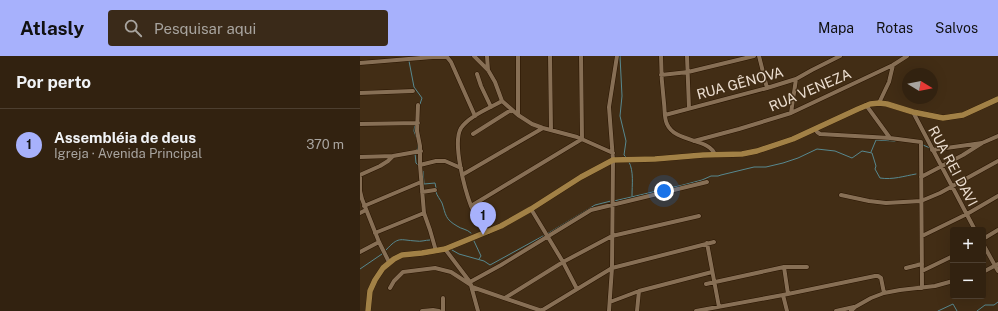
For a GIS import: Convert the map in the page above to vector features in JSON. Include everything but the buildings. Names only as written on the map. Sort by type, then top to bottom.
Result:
[{"type":"street","points":[[474,56],[488,70],[495,82],[502,101],[518,115],[532,124],[566,133],[613,153]]},
{"type":"street","points":[[488,56],[488,70]]},
{"type":"street","points":[[518,56],[518,115]]},
{"type":"street","points":[[550,56],[551,130]]},
{"type":"street","points":[[581,56],[582,139]]},
{"type":"street","points":[[607,310],[610,302],[612,268],[613,153],[609,107],[617,56]]},
{"type":"street","points":[[660,56],[667,124],[673,132],[679,136],[713,150],[715,155]]},
{"type":"street","points":[[687,56],[689,108]]},
{"type":"street","points":[[661,75],[688,72],[754,56]]},
{"type":"street","points":[[759,56],[767,88]]},
{"type":"street","name":"RUA GÊNOVA","points":[[665,115],[796,79],[840,56]]},
{"type":"street","name":"RUA VENEZA","points":[[694,141],[791,113],[893,65],[907,56]]},
{"type":"street","points":[[360,62],[408,57],[449,58],[474,116]]},
{"type":"street","points":[[879,103],[889,82],[893,65]]},
{"type":"street","points":[[477,74],[491,107]]},
{"type":"street","points":[[791,113],[796,79]]},
{"type":"street","points":[[360,93],[413,91]]},
{"type":"street","points":[[368,311],[370,291],[375,280],[389,262],[396,257],[445,249],[488,232],[531,209],[613,160],[742,154],[757,151],[793,139],[866,105],[879,103],[887,104],[913,112],[943,118],[963,116],[998,99]]},
{"type":"street","points":[[488,232],[471,206],[462,176],[458,145],[460,132],[463,126],[474,116],[502,101]]},
{"type":"street","points":[[418,105],[417,132],[421,151],[420,165],[424,213],[436,251]]},
{"type":"street","points":[[866,105],[890,138]]},
{"type":"street","points":[[473,134],[511,110]]},
{"type":"street","name":"RUA REI DAVI","points":[[913,112],[926,140],[974,227]]},
{"type":"street","points":[[360,124],[418,123]]},
{"type":"street","points":[[462,176],[543,128]]},
{"type":"street","points":[[815,129],[820,134],[890,138],[921,142],[926,140]]},
{"type":"street","points":[[921,176],[998,136]]},
{"type":"street","points":[[471,206],[582,139]]},
{"type":"street","points":[[921,142],[922,288]]},
{"type":"street","points":[[932,150],[982,143]]},
{"type":"street","points":[[360,157],[393,156],[421,151]]},
{"type":"street","points":[[389,262],[365,208],[361,195],[360,177],[388,161],[393,156]]},
{"type":"street","points":[[420,165],[436,161],[445,161],[461,168]]},
{"type":"street","points":[[841,195],[886,203],[922,201],[940,193],[998,161]]},
{"type":"street","points":[[360,213],[365,208],[421,182]]},
{"type":"street","points":[[471,284],[591,210],[707,182]]},
{"type":"street","points":[[422,192],[435,190]]},
{"type":"street","points":[[922,236],[967,214],[998,196]]},
{"type":"street","points":[[531,209],[563,262],[577,289]]},
{"type":"street","points":[[375,233],[424,213]]},
{"type":"street","points":[[505,298],[563,262],[612,236],[699,216]]},
{"type":"street","points":[[986,237],[998,230]]},
{"type":"street","points":[[360,252],[379,242]]},
{"type":"street","points":[[390,288],[394,281],[403,272],[435,268],[451,272],[471,284],[541,311],[612,268],[714,242]]},
{"type":"street","points":[[707,243],[719,306]]},
{"type":"street","points":[[445,249],[471,284],[478,311]]},
{"type":"street","points":[[986,249],[996,264],[998,271]]},
{"type":"street","points":[[922,271],[950,257]]},
{"type":"street","points":[[906,268],[922,264]]},
{"type":"street","points":[[986,270],[996,264]]},
{"type":"street","points":[[706,284],[784,267],[807,268]]},
{"type":"street","points":[[784,267],[787,311]]},
{"type":"street","points":[[610,302],[639,292],[712,272]]},
{"type":"street","points":[[696,311],[785,295],[875,276],[881,278],[884,293]]},
{"type":"street","points":[[851,311],[871,298],[884,293],[935,286],[950,282]]},
{"type":"street","points":[[638,311],[639,292]]},
{"type":"street","points":[[443,298],[443,311]]},
{"type":"street","points":[[836,311],[855,307]]},
{"type":"street","points":[[422,311],[439,311]]},
{"type":"waterway","points":[[620,56],[622,96],[620,116],[626,141],[624,155],[626,157]]},
{"type":"waterway","points":[[409,61],[414,87],[422,98],[420,104]]},
{"type":"waterway","points":[[415,124],[414,131],[417,139]]},
{"type":"waterway","points":[[871,152],[876,140],[895,141]]},
{"type":"waterway","points":[[417,150],[418,144]]},
{"type":"waterway","points":[[923,145],[930,148]]},
{"type":"waterway","points":[[614,201],[683,185],[711,176],[718,176],[754,167],[766,167],[783,163],[817,149],[835,151],[852,158],[862,151],[872,153],[876,166],[875,169],[880,178],[894,178],[916,174]]},
{"type":"waterway","points":[[415,153],[416,163],[418,165]]},
{"type":"waterway","points":[[629,162],[632,174],[632,196]]},
{"type":"waterway","points":[[421,169],[423,171],[424,184],[435,183],[436,188]]},
{"type":"waterway","points":[[436,192],[448,219],[471,233]]},
{"type":"waterway","points":[[547,234],[595,205],[611,201]]},
{"type":"waterway","points":[[452,250],[459,254],[484,261],[490,265],[543,236]]},
{"type":"waterway","points":[[386,250],[400,240],[430,240]]},
{"type":"waterway","points":[[474,241],[481,256],[479,259]]},
{"type":"waterway","points":[[360,269],[382,254]]},
{"type":"waterway","points":[[977,311],[985,305],[994,305],[998,302]]},
{"type":"waterway","points":[[938,311],[953,304],[957,311]]},
{"type":"place","name":"Assembléia de deus","points":[[483,235]]}]
